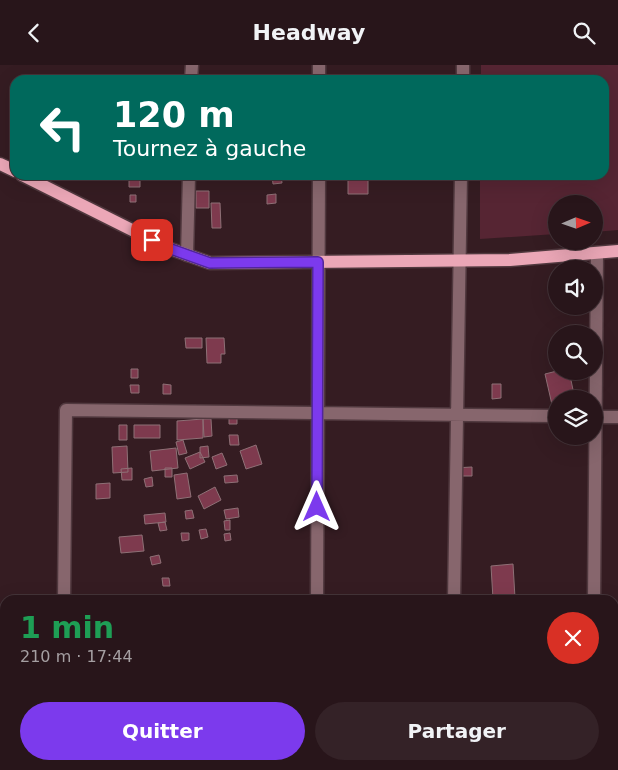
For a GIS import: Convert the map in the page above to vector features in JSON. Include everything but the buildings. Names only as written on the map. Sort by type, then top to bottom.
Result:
[{"type":"main road","points":[[32,180],[168,248],[210,263],[510,260],[618,251]]},
{"type":"street","points":[[187,255],[189,180]]},
{"type":"street","points":[[317,595],[318,180]]},
{"type":"street","points":[[454,595],[461,180]]},
{"type":"street","points":[[594,390],[597,253]]},
{"type":"street","points":[[64,595],[66,410],[548,416]]},
{"type":"street","points":[[603,417],[618,417]]},
{"type":"street","points":[[594,445],[594,595]]},
{"type":"shaded area","points":[[481,65],[618,65],[618,230],[603,231],[603,195],[548,195],[548,235],[480,239],[480,180],[609,180],[609,75],[481,75]]},
{"type":"route","points":[[152,240],[168,248],[210,263],[318,262],[317,507]]}]
